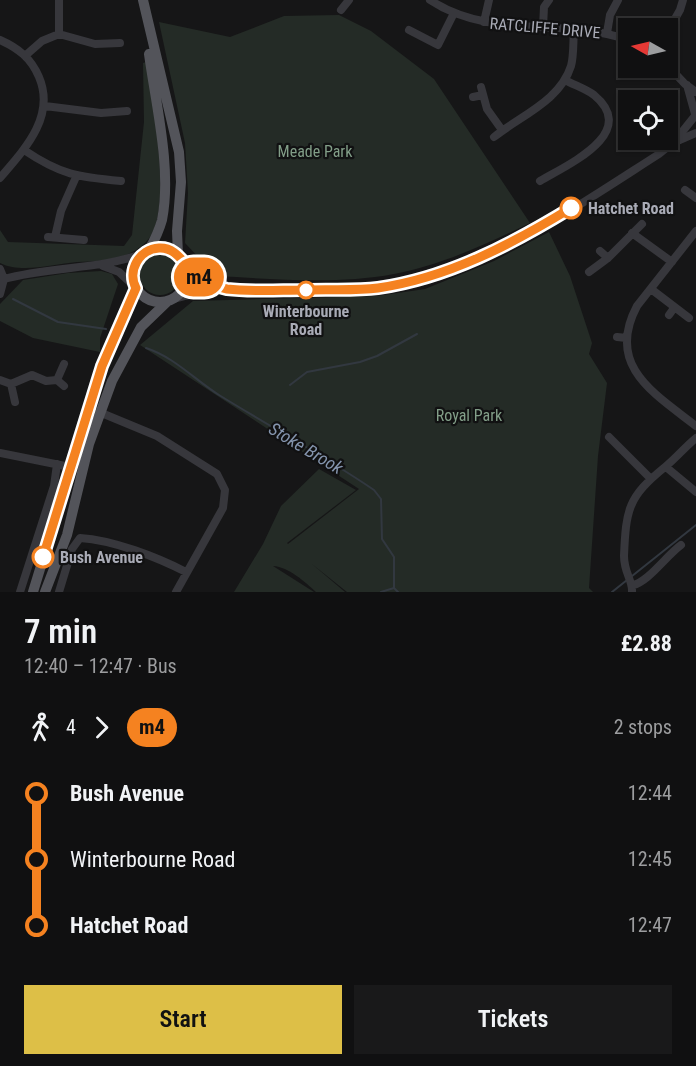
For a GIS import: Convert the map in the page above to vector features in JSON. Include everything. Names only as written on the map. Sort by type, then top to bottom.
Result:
[{"type":"main road","points":[[45,592],[66,535],[112,338],[129,308],[135,287],[133,270],[135,263],[147,252],[159,229],[164,190],[162,150],[143,0]]},
{"type":"main road","points":[[33,592],[70,467],[94,409],[136,336],[184,288],[187,279],[185,266],[180,257],[177,231],[181,182],[178,152],[143,0]]},
{"type":"main road","points":[[147,252],[159,248],[180,257]]},
{"type":"main road","points":[[135,287],[144,298],[155,302],[170,300]]},
{"type":"main road","points":[[70,467],[78,466],[89,444]]},
{"type":"street","points":[[59,0],[59,34]]},
{"type":"street","name":"RATCLIFFE DRIVE","points":[[430,0],[454,13],[484,22],[574,29],[618,37]]},
{"type":"street","points":[[484,22],[489,0]]},
{"type":"street","points":[[607,33],[610,15],[618,0]]},
{"type":"street","points":[[675,18],[683,0]]},
{"type":"street","points":[[340,10],[346,1]]},
{"type":"street","points":[[543,4],[543,27]]},
{"type":"street","points":[[434,54],[454,13]]},
{"type":"street","points":[[494,137],[554,94],[565,80],[572,64],[574,29]]},
{"type":"street","points":[[409,30],[438,45]]},
{"type":"street","points":[[26,56],[42,41],[59,34],[95,44],[120,43]]},
{"type":"street","points":[[0,40],[26,56],[43,87],[45,106],[36,130],[24,150],[0,178]]},
{"type":"street","points":[[678,76],[696,92]]},
{"type":"street","points":[[540,181],[597,145],[609,126],[607,109],[593,94],[565,80]]},
{"type":"street","points":[[687,85],[696,128]]},
{"type":"street","points":[[474,97],[482,91],[487,109],[502,130]]},
{"type":"street","points":[[45,106],[101,112],[127,111]]},
{"type":"street","points":[[678,137],[695,115]]},
{"type":"street","points":[[678,140],[696,133]]},
{"type":"street","points":[[24,150],[49,167],[76,177],[121,181]]},
{"type":"street","points":[[170,300],[226,289],[377,288],[423,278],[464,265],[503,247],[620,179],[662,150]]},
{"type":"street","points":[[553,163],[558,170]]},
{"type":"street","points":[[76,177],[52,237],[84,240]]},
{"type":"street","points":[[589,272],[608,258],[642,224]]},
{"type":"street","points":[[696,231],[693,242],[672,262],[632,316],[627,338],[630,360],[642,383],[696,426]]},
{"type":"street","points":[[632,233],[672,262]]},
{"type":"street","points":[[600,251],[608,258]]},
{"type":"street","points":[[4,279],[64,267],[101,265],[147,252]]},
{"type":"street","points":[[180,257],[202,279],[226,289]]},
{"type":"street","points":[[101,265],[120,272],[135,287]]},
{"type":"street","points":[[0,269],[4,279],[0,294]]},
{"type":"street","points":[[651,289],[689,318]]},
{"type":"street","points":[[669,315],[674,308]]},
{"type":"street","points":[[617,337],[627,338]]},
{"type":"street","points":[[57,380],[64,364]]},
{"type":"street","points":[[0,380],[11,384],[32,375],[46,381],[57,380],[64,386]]},
{"type":"street","points":[[11,384],[15,402]]},
{"type":"street","points":[[94,409],[157,436],[218,474],[225,490],[223,508],[176,592]]},
{"type":"street","points":[[609,437],[650,478]]},
{"type":"street","points":[[681,545],[666,556],[644,581],[632,589],[624,566],[626,524],[632,502],[650,478],[666,467],[696,438]]},
{"type":"street","points":[[0,453],[70,467]]},
{"type":"street","points":[[20,592],[54,486],[57,464]]},
{"type":"street","points":[[666,467],[696,492]]},
{"type":"street","points":[[59,592],[72,549],[80,538],[93,539],[163,560],[186,572]]},
{"type":"green space","name":"Meade Park","points":[[339,15],[371,31],[434,79],[530,223],[447,259],[394,274],[328,280],[216,276],[185,243],[188,193],[185,143],[159,22],[230,37],[284,16]]},
{"type":"green space","points":[[146,62],[156,128],[160,183],[155,228],[146,242],[131,253],[104,260],[28,268],[0,263],[0,230],[8,242],[124,246],[132,235],[144,122],[143,63]]},
{"type":"green space","name":"Royal Park","points":[[549,232],[570,276],[592,343],[589,354],[607,383],[598,456],[589,588],[593,592],[347,592],[312,564],[345,592],[316,592],[291,572],[273,566],[314,592],[234,592],[263,544],[281,506],[319,469],[356,490],[288,544],[359,489],[140,345],[193,301],[377,296],[425,289],[494,261]]},
{"type":"green space","points":[[160,255],[174,261],[180,275],[174,289],[160,295],[146,289],[140,275],[146,261]]},
{"type":"green space","points":[[101,271],[112,274],[118,284],[100,338],[100,352],[33,338],[0,321],[0,304],[23,280]]},
{"type":"waterway","name":"Stoke Brook","points":[[13,299],[58,322],[106,329]]},
{"type":"waterway","points":[[290,385],[307,372],[360,362],[377,356],[417,334]]},
{"type":"waterway","name":"Stoke Brook","points":[[146,348],[166,357],[219,395],[374,490],[381,499],[382,539],[394,557],[394,588],[398,592]]},
{"type":"waterway","points":[[612,592],[696,525]]},
{"type":"waterway","points":[[381,592],[394,588]]},
{"type":"bus line","name":"m4","points":[[43,557],[102,366],[112,338],[129,308],[136,288],[133,280],[135,263],[144,253],[159,248],[172,251],[193,273],[226,289],[377,288],[423,278],[464,265],[503,247],[571,208]]},
{"type":"place","name":"Hatchet Road","points":[[571,208]]},
{"type":"place","name":"Winterbourne Road","points":[[306,290]]},
{"type":"place","name":"Bush Avenue","points":[[43,557]]}]
